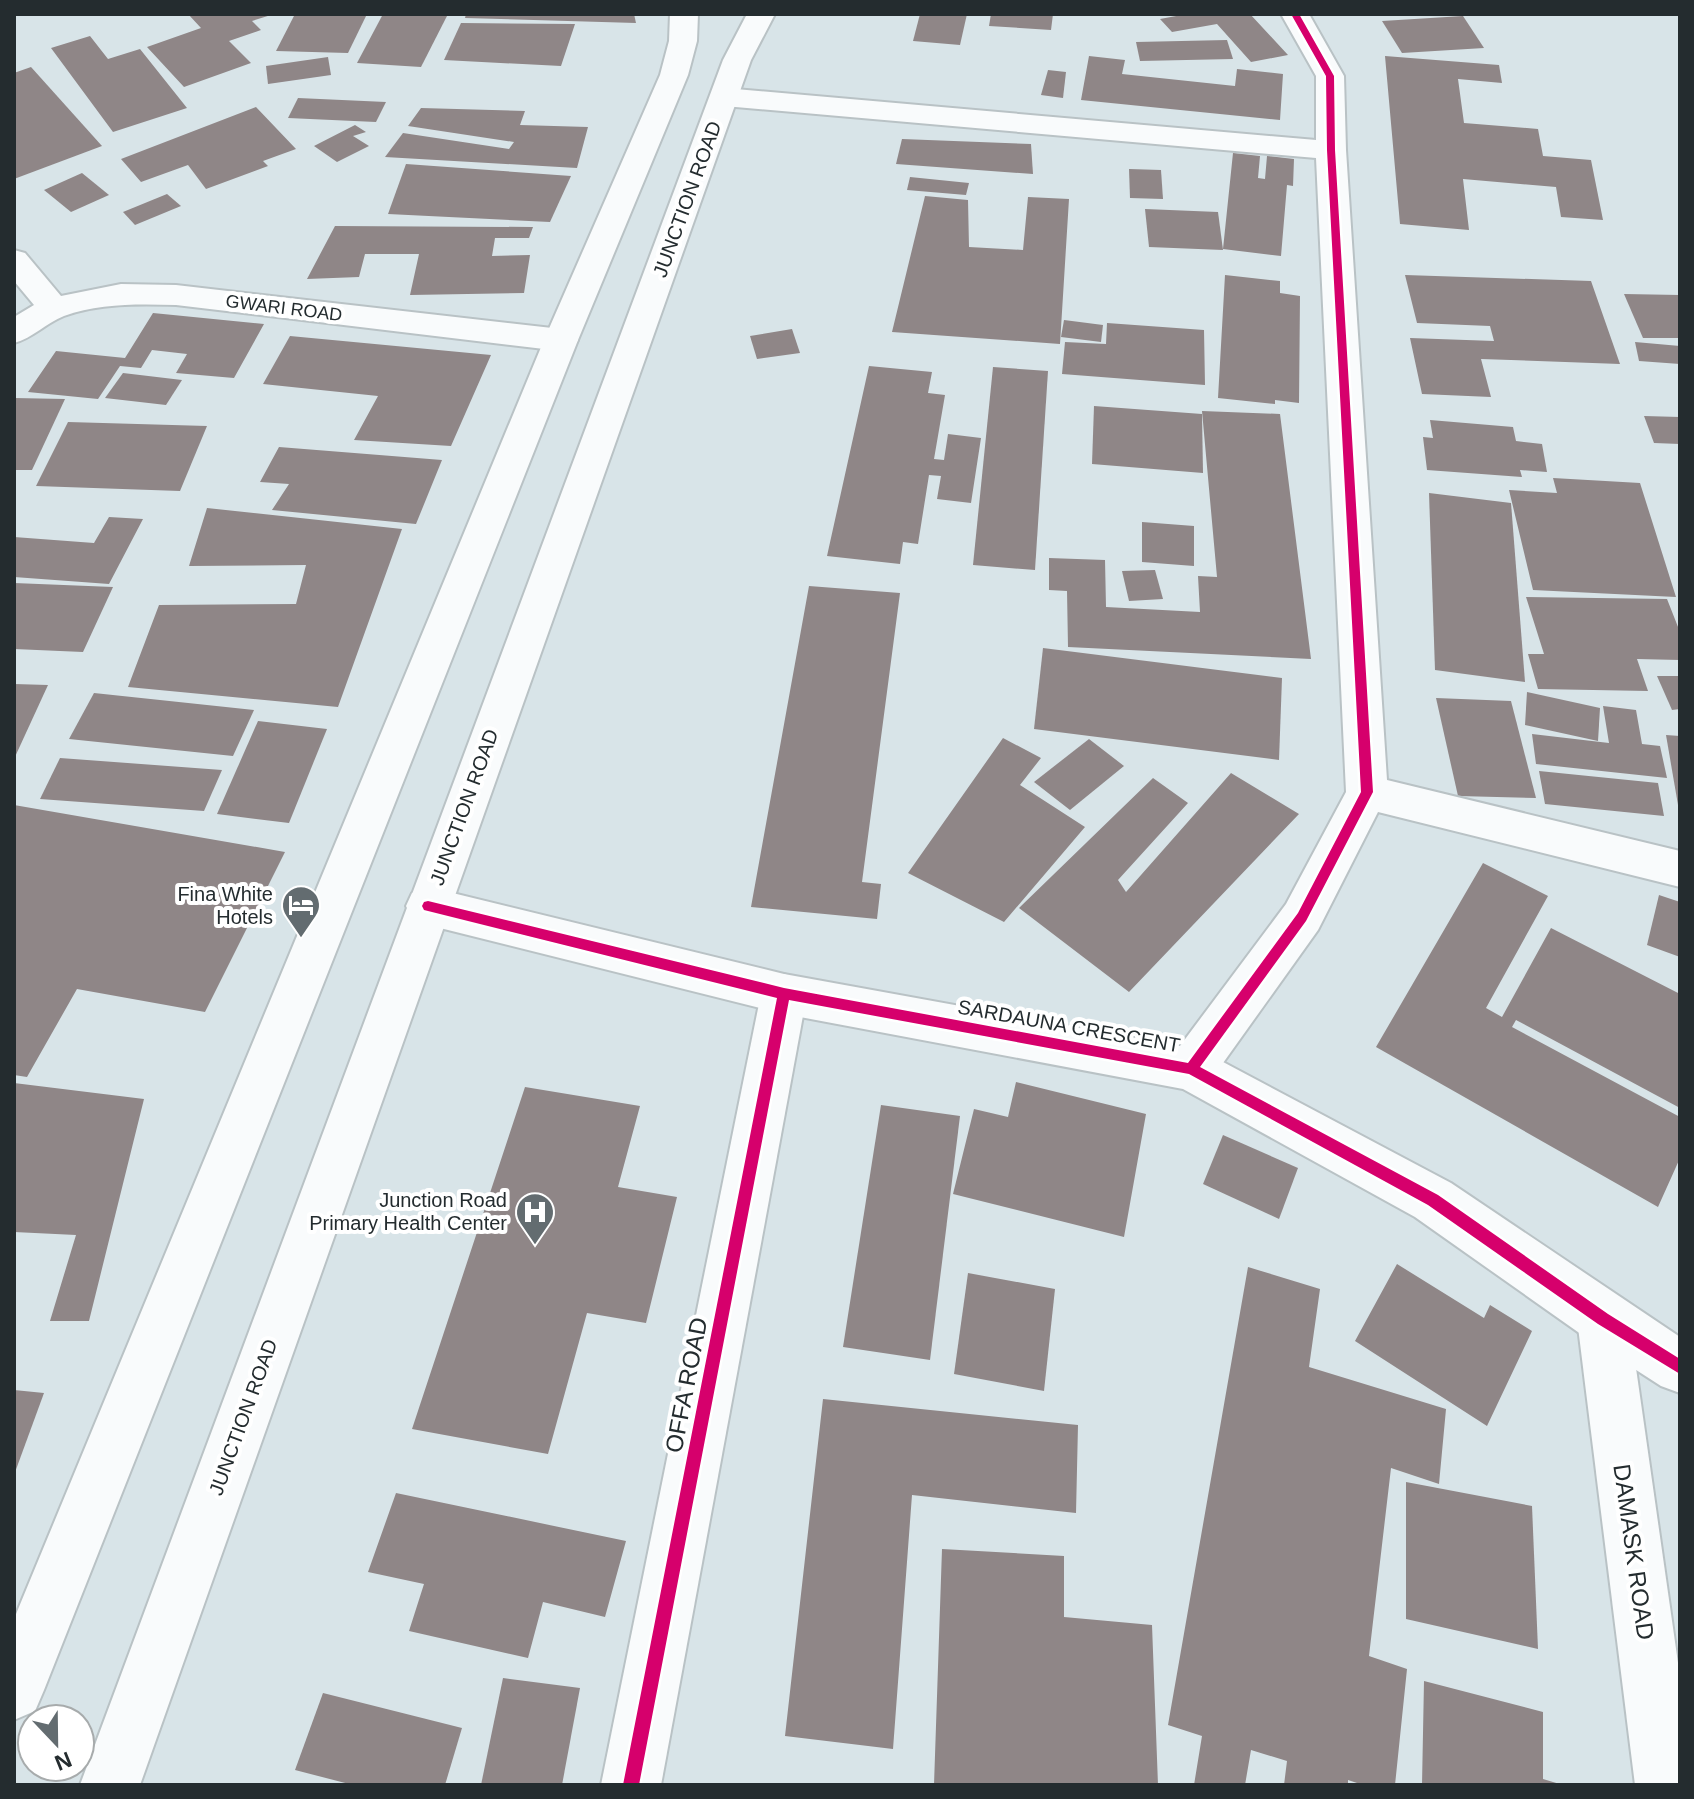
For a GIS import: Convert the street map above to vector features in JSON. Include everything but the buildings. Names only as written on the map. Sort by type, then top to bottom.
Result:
[{"type":"street","points":[[14,1690],[561,340],[674,75],[683,41],[684,14]]},
{"type":"street","name":"JUNCTION ROAD","points":[[110,1785],[737,60],[761,14]]},
{"type":"street","points":[[1191,1069],[1302,917],[1367,792],[1331,150],[1330,76],[1295,14]]},
{"type":"street","points":[[724,97],[1331,150]]},
{"type":"street","points":[[14,260],[53,308]]},
{"type":"street","name":"GWARI ROAD","points":[[14,332],[53,308],[121,294],[176,295],[561,340]]},
{"type":"street","points":[[1367,792],[1680,869]]},
{"type":"street","name":"SARDAUNA CRESCENT","points":[[428,906],[784,994],[1191,1069],[1433,1200],[1603,1319],[1680,1367]]},
{"type":"street","name":"OFFA ROAD","points":[[631,1785],[784,994]]},
{"type":"street","name":"DAMASK ROAD","points":[[1603,1319],[1665,1785]]},
{"type":"cycle path","points":[[1191,1069],[1302,917],[1367,792],[1331,150],[1330,76],[1295,14]]},
{"type":"cycle path","points":[[428,906],[784,994],[1191,1069],[1433,1200],[1603,1319],[1680,1367]]},
{"type":"cycle path","points":[[631,1785],[784,994]]},
{"type":"place","name":"Fina White Hotels","points":[[301,939]]},
{"type":"place","name":"Junction Road Primary Health Center","points":[[535,1246]]}]
